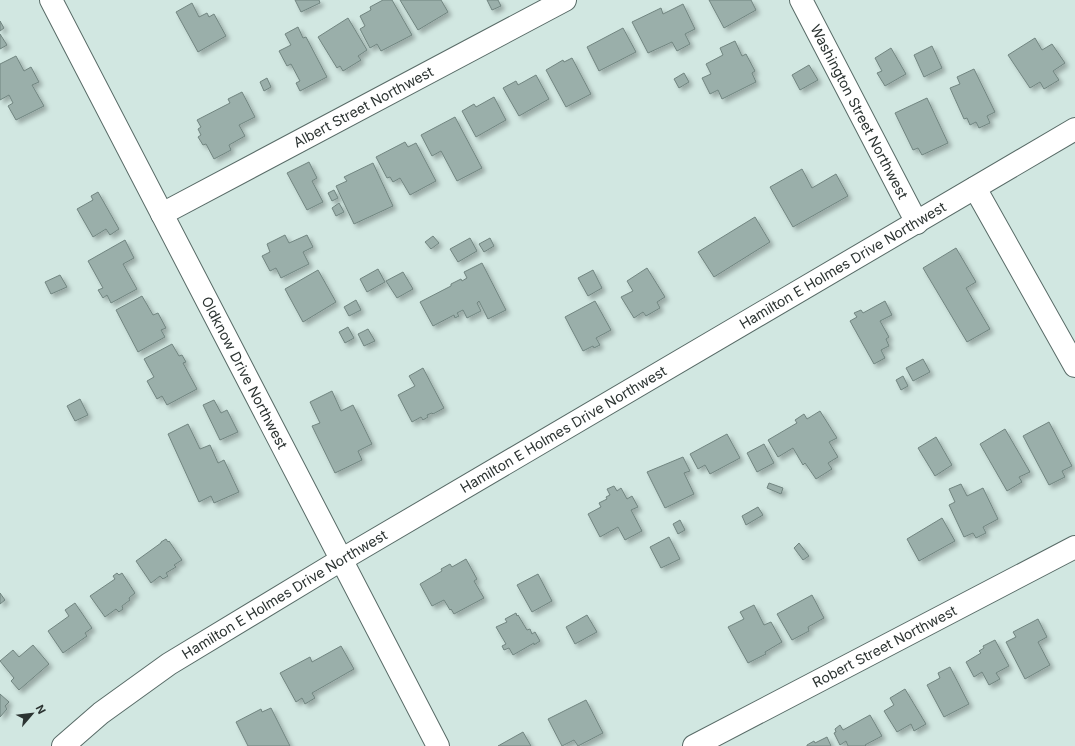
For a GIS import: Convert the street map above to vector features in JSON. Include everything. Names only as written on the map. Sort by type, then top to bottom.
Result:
[{"type":"street","name":"Oldknow Drive Northwest","points":[[51,0],[438,746]]},
{"type":"street","name":"Albert Street Northwest","points":[[162,214],[565,0]]},
{"type":"street","name":"Washington Street Northwest","points":[[801,0],[916,223]]},
{"type":"street","name":"Hamilton E Holmes Drive Northwest","points":[[63,746],[101,713],[168,664],[341,560],[1075,129]]},
{"type":"street","points":[[975,188],[1075,366]]},
{"type":"street","name":"Robert Street Northwest","points":[[694,746],[1075,547]]},
{"type":"building","points":[[295,0],[319,0],[320,3],[301,12]]},
{"type":"building","points":[[383,0],[392,0],[412,35],[381,51],[377,44],[370,48],[360,29],[365,26],[360,16],[371,10],[370,7]]},
{"type":"building","points":[[400,0],[441,0],[448,12],[418,30]]},
{"type":"building","points":[[487,0],[498,0],[501,6],[492,10]]},
{"type":"building","points":[[709,0],[751,0],[756,10],[724,28]]},
{"type":"building","points":[[192,3],[199,17],[207,13],[209,17],[214,14],[226,36],[198,52],[176,12]]},
{"type":"building","points":[[683,4],[695,29],[685,34],[690,44],[677,51],[672,42],[648,53],[632,22],[661,8],[663,14]]},
{"type":"building","points":[[348,18],[367,50],[358,56],[361,60],[343,71],[340,66],[337,68],[318,37]]},
{"type":"building","points":[[0,21],[4,28],[0,31]]},
{"type":"building","points":[[298,27],[303,38],[306,37],[327,77],[300,91],[296,83],[300,81],[291,64],[287,66],[279,51],[291,45],[285,34]]},
{"type":"building","points":[[623,28],[636,52],[599,71],[587,47]]},
{"type":"building","points":[[0,34],[7,45],[0,49]]},
{"type":"building","points":[[1035,38],[1042,50],[1052,44],[1065,63],[1053,71],[1059,80],[1044,89],[1040,82],[1030,88],[1008,55]]},
{"type":"building","points":[[735,41],[742,56],[746,54],[755,71],[752,73],[756,82],[722,99],[718,90],[710,94],[702,78],[711,74],[706,64],[723,55],[720,48]]},
{"type":"building","points":[[932,46],[942,68],[924,77],[914,55]]},
{"type":"building","points":[[891,48],[906,74],[885,86],[877,73],[882,71],[875,58]]},
{"type":"building","points":[[16,56],[24,71],[31,67],[39,82],[32,85],[44,106],[16,120],[8,106],[13,103],[9,95],[0,100],[0,64]]},
{"type":"building","points":[[572,58],[591,94],[566,107],[546,70],[563,60],[564,62]]},
{"type":"building","points":[[809,65],[818,80],[800,90],[792,75]]},
{"type":"building","points":[[974,69],[995,112],[987,116],[990,123],[979,128],[976,122],[970,125],[967,118],[964,119],[950,88],[960,84],[957,77]]},
{"type":"building","points":[[684,73],[689,82],[679,88],[674,79]]},
{"type":"building","points":[[536,75],[549,99],[519,116],[503,88],[516,81],[518,85]]},
{"type":"building","points":[[267,78],[271,87],[264,91],[260,82]]},
{"type":"building","points":[[242,92],[255,117],[239,125],[245,136],[229,145],[231,150],[214,159],[206,144],[203,145],[198,137],[201,135],[198,129],[201,127],[197,120],[230,103],[228,99]]},
{"type":"building","points":[[494,97],[506,120],[476,137],[462,111],[474,104],[476,107]]},
{"type":"building","points":[[927,98],[948,143],[922,155],[918,148],[913,150],[895,113]]},
{"type":"building","points":[[455,117],[482,168],[457,181],[441,151],[432,156],[421,135]]},
{"type":"building","points":[[405,142],[408,147],[416,143],[436,181],[410,195],[400,178],[393,182],[390,177],[387,178],[376,157]]},
{"type":"building","points":[[309,162],[317,178],[312,181],[323,202],[307,210],[287,173]]},
{"type":"building","points":[[373,163],[393,206],[354,224],[336,186],[347,181],[344,177]]},
{"type":"building","points":[[802,169],[812,188],[836,174],[848,196],[793,227],[770,187]]},
{"type":"building","points":[[334,190],[338,198],[332,201],[328,193]]},
{"type":"building","points":[[98,192],[119,229],[110,235],[106,229],[93,237],[77,209],[93,200],[91,196]]},
{"type":"building","points":[[339,203],[344,212],[336,216],[332,208]]},
{"type":"building","points":[[755,217],[770,242],[714,277],[698,252]]},
{"type":"building","points":[[285,235],[289,243],[307,235],[313,247],[303,252],[309,264],[281,278],[276,268],[270,271],[262,256],[270,252],[267,244]]},
{"type":"building","points":[[433,236],[439,243],[431,249],[425,242]]},
{"type":"building","points":[[470,238],[477,251],[458,262],[450,249]]},
{"type":"building","points":[[490,238],[494,246],[484,252],[479,244]]},
{"type":"building","points":[[125,240],[134,258],[123,264],[137,289],[111,303],[107,295],[103,298],[98,290],[103,288],[88,261]]},
{"type":"building","points":[[956,248],[976,282],[966,288],[990,329],[967,342],[923,268]]},
{"type":"building","points":[[482,263],[506,310],[488,319],[479,301],[477,303],[481,311],[467,318],[463,310],[457,313],[459,316],[455,318],[454,315],[433,326],[420,302],[451,286],[451,284],[467,278],[464,272]]},
{"type":"building","points":[[647,268],[665,297],[657,302],[660,308],[646,316],[643,312],[634,318],[621,297],[633,291],[627,281]]},
{"type":"building","points":[[378,269],[385,282],[367,292],[360,279]]},
{"type":"building","points":[[318,270],[336,302],[303,322],[285,289]]},
{"type":"building","points":[[593,270],[602,288],[588,296],[578,278]]},
{"type":"building","points":[[403,272],[413,289],[397,298],[386,281]]},
{"type":"building","points":[[60,275],[67,287],[51,294],[45,282]]},
{"type":"building","points":[[142,296],[153,315],[158,313],[166,328],[161,330],[165,337],[138,352],[116,310]]},
{"type":"building","points":[[356,300],[361,310],[349,316],[344,307]]},
{"type":"building","points":[[595,301],[611,330],[596,338],[600,345],[594,348],[593,346],[583,351],[565,317]]},
{"type":"building","points":[[885,301],[892,315],[880,321],[889,337],[886,339],[889,346],[881,350],[885,358],[874,364],[850,321],[857,317],[854,313],[861,310],[863,313]]},
{"type":"building","points":[[348,327],[354,338],[345,343],[339,332]]},
{"type":"building","points":[[368,329],[375,341],[364,346],[358,334]]},
{"type":"building","points":[[172,344],[179,356],[182,355],[186,362],[183,363],[197,389],[167,405],[162,396],[157,399],[147,381],[154,377],[144,359]]},
{"type":"building","points":[[923,359],[930,372],[913,381],[906,368]]},
{"type":"building","points":[[423,368],[444,408],[433,414],[427,415],[428,417],[423,420],[421,417],[412,422],[398,395],[415,386],[409,376]]},
{"type":"building","points":[[903,376],[908,386],[901,390],[896,380]]},
{"type":"building","points":[[332,391],[341,411],[353,405],[372,444],[358,451],[362,460],[335,473],[312,426],[320,423],[310,402]]},
{"type":"building","points":[[80,399],[88,415],[75,421],[67,406]]},
{"type":"building","points":[[214,400],[221,413],[227,410],[238,432],[220,440],[203,405]]},
{"type":"building","points":[[820,411],[837,438],[829,442],[838,457],[828,463],[832,469],[816,479],[805,463],[803,465],[793,448],[778,457],[768,440],[797,423],[795,420],[804,414],[807,419]]},
{"type":"building","points":[[1049,422],[1072,466],[1062,471],[1065,477],[1049,485],[1023,436]]},
{"type":"building","points":[[188,424],[200,449],[210,445],[218,463],[224,460],[239,492],[214,503],[211,496],[199,502],[168,434]]},
{"type":"building","points":[[1005,429],[1030,472],[1019,477],[1022,482],[1007,491],[980,444]]},
{"type":"building","points":[[727,434],[740,458],[710,474],[705,465],[698,469],[690,454]]},
{"type":"building","points":[[936,437],[952,465],[935,476],[918,448]]},
{"type":"building","points":[[764,444],[774,463],[757,472],[747,453]]},
{"type":"building","points":[[683,457],[690,471],[684,473],[694,494],[665,508],[647,472]]},
{"type":"building","points":[[769,483],[783,488],[781,494],[767,488]]},
{"type":"building","points":[[961,484],[967,496],[983,488],[998,519],[983,527],[986,533],[976,538],[973,533],[964,537],[949,505],[955,502],[949,489]]},
{"type":"building","points":[[614,486],[617,491],[621,488],[627,499],[632,496],[638,507],[631,510],[642,531],[625,540],[618,527],[600,537],[588,514],[601,507],[599,503],[607,499],[606,497],[610,495],[607,489]]},
{"type":"building","points":[[758,507],[763,515],[746,525],[742,516]]},
{"type":"building","points":[[942,518],[955,541],[919,561],[907,539]]},
{"type":"building","points":[[680,520],[685,530],[678,534],[673,524]]},
{"type":"building","points":[[669,537],[680,559],[661,568],[650,547]]},
{"type":"building","points":[[166,539],[182,560],[174,565],[176,567],[166,573],[168,576],[163,579],[160,576],[151,583],[136,561]]},
{"type":"building","points":[[799,543],[809,556],[803,560],[794,548]]},
{"type":"building","points":[[466,559],[477,579],[474,581],[484,598],[454,614],[444,600],[432,606],[420,584],[442,571],[441,569],[450,564],[452,567]]},
{"type":"building","points":[[117,573],[119,575],[122,573],[135,593],[129,598],[130,600],[122,606],[123,609],[119,612],[116,609],[105,617],[90,596],[115,579],[113,576]]},
{"type":"building","points":[[538,574],[552,601],[532,612],[517,585]]},
{"type":"building","points":[[0,593],[5,600],[0,604]]},
{"type":"building","points":[[812,595],[824,618],[808,627],[809,631],[792,640],[777,614]]},
{"type":"building","points":[[75,603],[92,628],[85,633],[87,636],[63,653],[48,631],[69,616],[65,610]]},
{"type":"building","points":[[754,605],[764,625],[771,622],[782,642],[765,652],[766,654],[748,663],[728,627],[744,619],[740,612]]},
{"type":"building","points":[[516,613],[527,630],[530,629],[532,634],[535,632],[540,641],[513,655],[509,648],[504,650],[502,646],[506,644],[496,627],[507,622],[505,619]]},
{"type":"building","points":[[587,615],[597,632],[575,644],[566,627]]},
{"type":"building","points":[[1038,619],[1047,637],[1038,642],[1050,665],[1025,679],[1006,642],[1016,637],[1013,632]]},
{"type":"building","points":[[995,640],[1009,666],[996,673],[1000,679],[989,685],[982,672],[974,677],[966,662],[981,653],[979,651],[984,648],[983,646]]},
{"type":"building","points":[[33,645],[49,664],[19,690],[11,681],[14,678],[0,661],[13,650],[19,657]]},
{"type":"building","points":[[341,646],[354,669],[312,693],[315,698],[305,704],[302,698],[296,702],[280,673],[310,657],[312,662]]},
{"type":"building","points":[[950,667],[969,704],[944,717],[927,685],[940,678],[938,673]]},
{"type":"building","points":[[905,689],[926,724],[914,731],[911,724],[897,732],[884,711],[894,705],[890,698]]},
{"type":"building","points":[[0,694],[9,702],[5,706],[7,709],[0,717]]},
{"type":"building","points":[[586,700],[603,733],[578,746],[574,740],[562,746],[548,719]]},
{"type":"building","points":[[271,708],[290,746],[248,746],[236,722],[261,709],[262,712]]},
{"type":"building","points":[[870,715],[882,736],[865,745],[866,746],[848,746],[846,741],[840,745],[834,733],[836,732],[835,729],[840,725],[843,730]]},
{"type":"building","points":[[523,732],[531,746],[498,746]]},
{"type":"building","points":[[827,737],[831,746],[807,746],[814,741],[815,743]]}]
